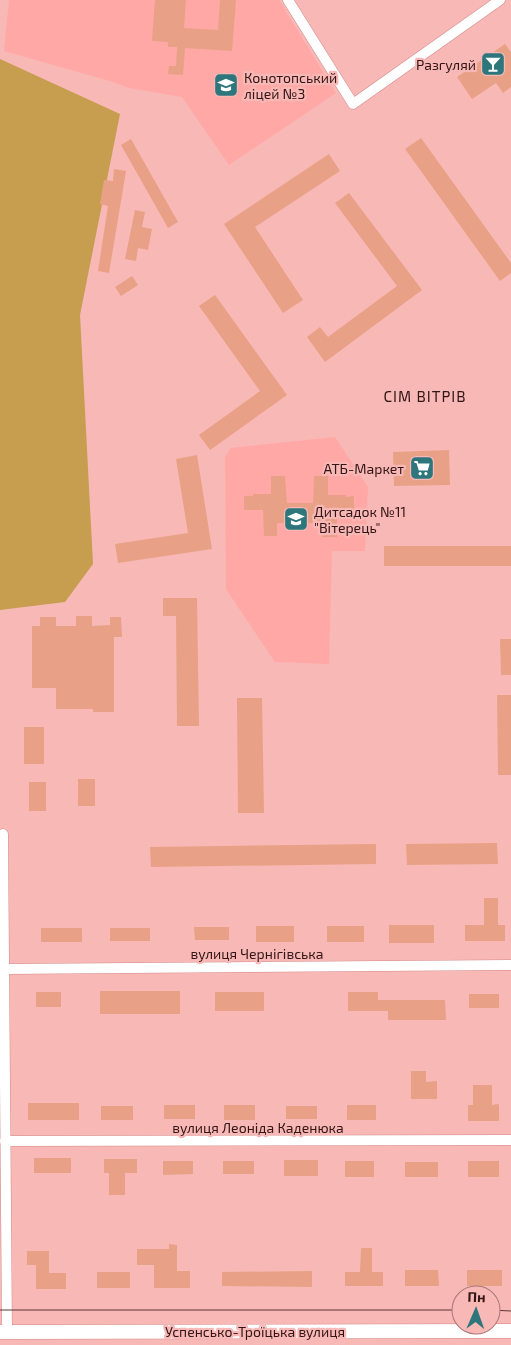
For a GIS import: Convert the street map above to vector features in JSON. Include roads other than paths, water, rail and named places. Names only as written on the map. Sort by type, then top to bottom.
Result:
[{"type":"street","points":[[288,0],[353,104],[500,0]]},
{"type":"street","points":[[3,834],[4,1332]]},
{"type":"street","name":"вулиця Чернігівська","points":[[4,969],[511,965]]},
{"type":"street","name":"вулиця Леоніда Каденюка","points":[[5,1141],[511,1140]]},
{"type":"street","name":"Успенсько-Троїцька вулиця","points":[[4,1332],[511,1331]]},
{"type":"tram line","points":[[0,1310],[451,1310]]},
{"type":"tram line","points":[[501,1310],[511,1311]]},
{"type":"place","name":"Разгуляй","points":[[493,64]]},
{"type":"place","name":"Конотопський ліцей №3","points":[[226,85]]},
{"type":"place","name":"АТБ-Маркет","points":[[422,468]]},
{"type":"place","name":"Дитсадок №11 \"Вітерець\"","points":[[296,519]]},
{"type":"district","name":"СІМ ВІТРІВ","points":[[425,396]]}]
